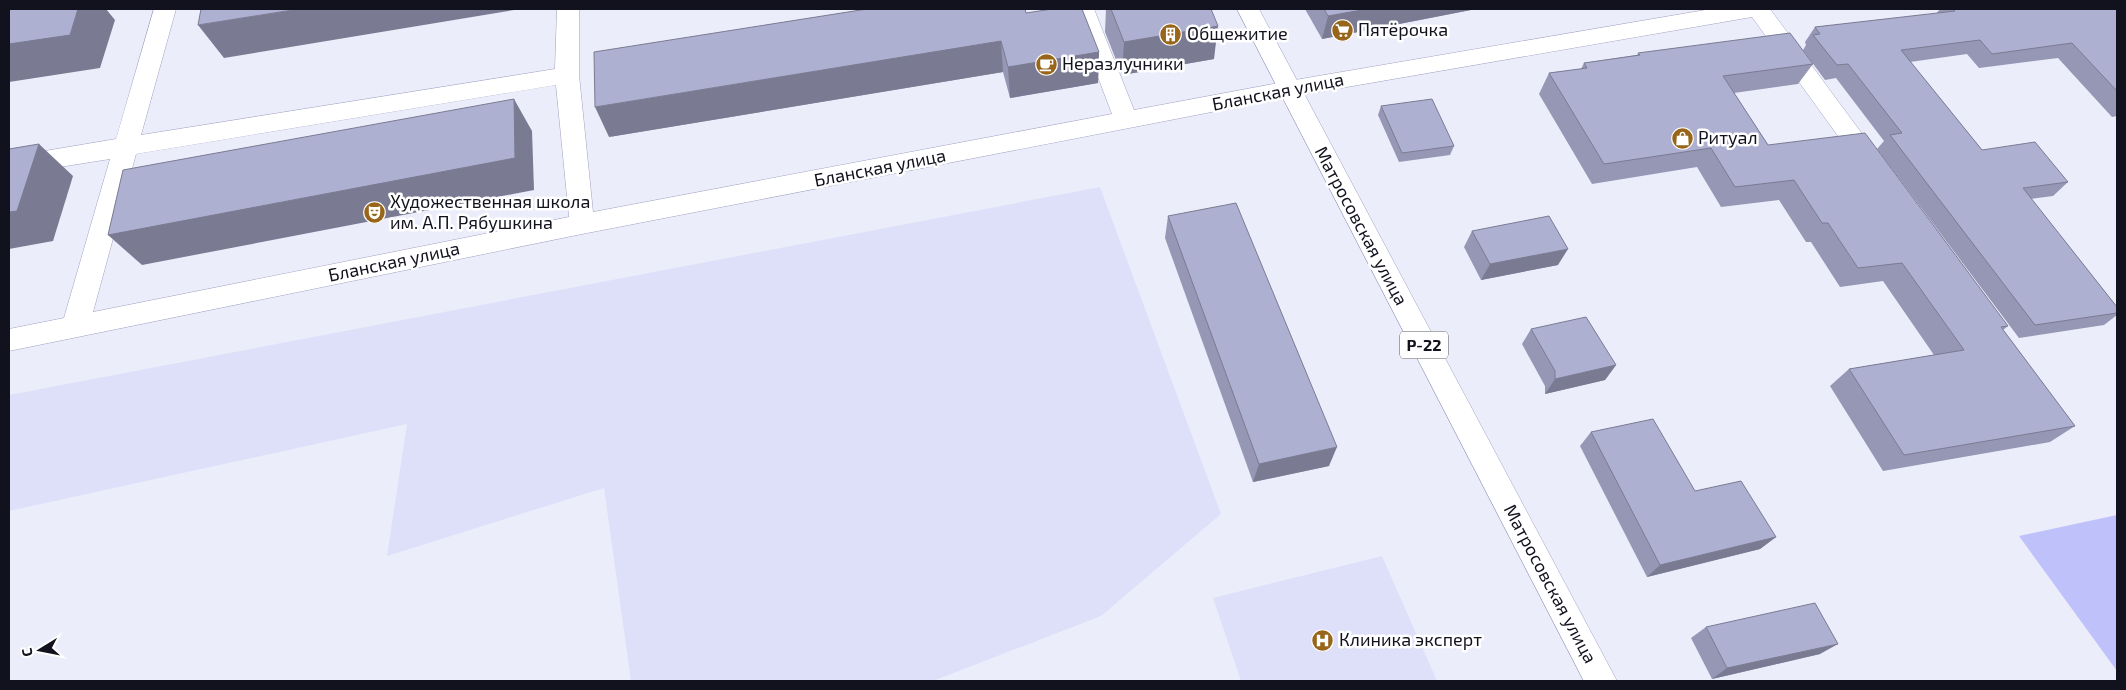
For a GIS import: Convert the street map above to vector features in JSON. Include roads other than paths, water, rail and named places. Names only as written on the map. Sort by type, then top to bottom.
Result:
[{"type":"main road","points":[[75,327],[165,9]]},
{"type":"main road","points":[[568,9],[567,74],[582,224]]},
{"type":"main road","points":[[1083,9],[1127,121]]},
{"type":"main road","name":"Матросовская улица","points":[[1248,9],[1600,681]]},
{"type":"main road","name":"Бланская улица","points":[[9,340],[582,224],[1127,121],[1289,88],[1754,9]]},
{"type":"main road","points":[[1758,9],[1886,183]]},
{"type":"main road","points":[[9,166],[567,74]]},
{"type":"place","name":"Пятёрочка","points":[[1342,30]]},
{"type":"place","name":"Общежитие","points":[[1171,34]]},
{"type":"place","name":"Неразлучники","points":[[1046,64]]},
{"type":"place","name":"Ритуал","points":[[1682,138]]},
{"type":"place","name":"Художественная школа им. А.П. Рябушкина","points":[[374,212]]},
{"type":"place","name":"Клиника эксперт","points":[[1323,640]]}]
